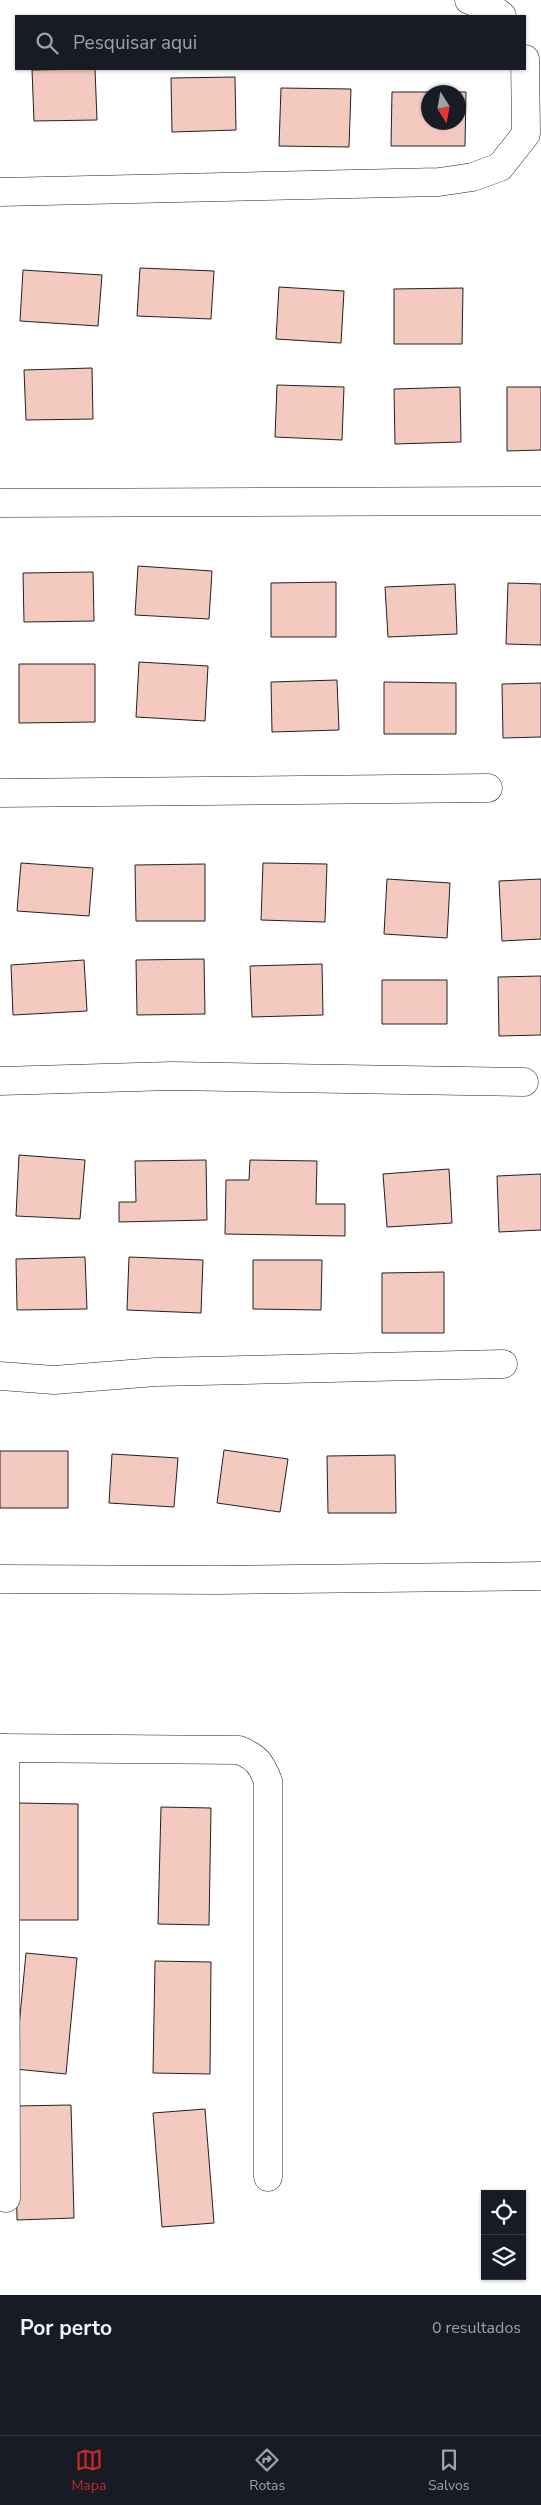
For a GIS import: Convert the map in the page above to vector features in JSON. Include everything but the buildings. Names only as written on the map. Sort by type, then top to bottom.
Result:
[{"type":"street","points":[[469,0],[493,9],[501,15]]},
{"type":"street","points":[[0,192],[439,182],[473,177],[500,167],[526,134],[525,70]]},
{"type":"street","points":[[0,503],[541,501]]},
{"type":"street","points":[[0,793],[488,788]]},
{"type":"street","points":[[0,1082],[172,1076],[524,1082]]},
{"type":"street","points":[[0,1376],[54,1380],[156,1372],[503,1364]]},
{"type":"street","points":[[0,1579],[219,1580],[541,1576]]},
{"type":"street","points":[[6,2198],[3,1748],[239,1750],[252,1755],[262,1764],[268,1781],[268,2177]]}]
